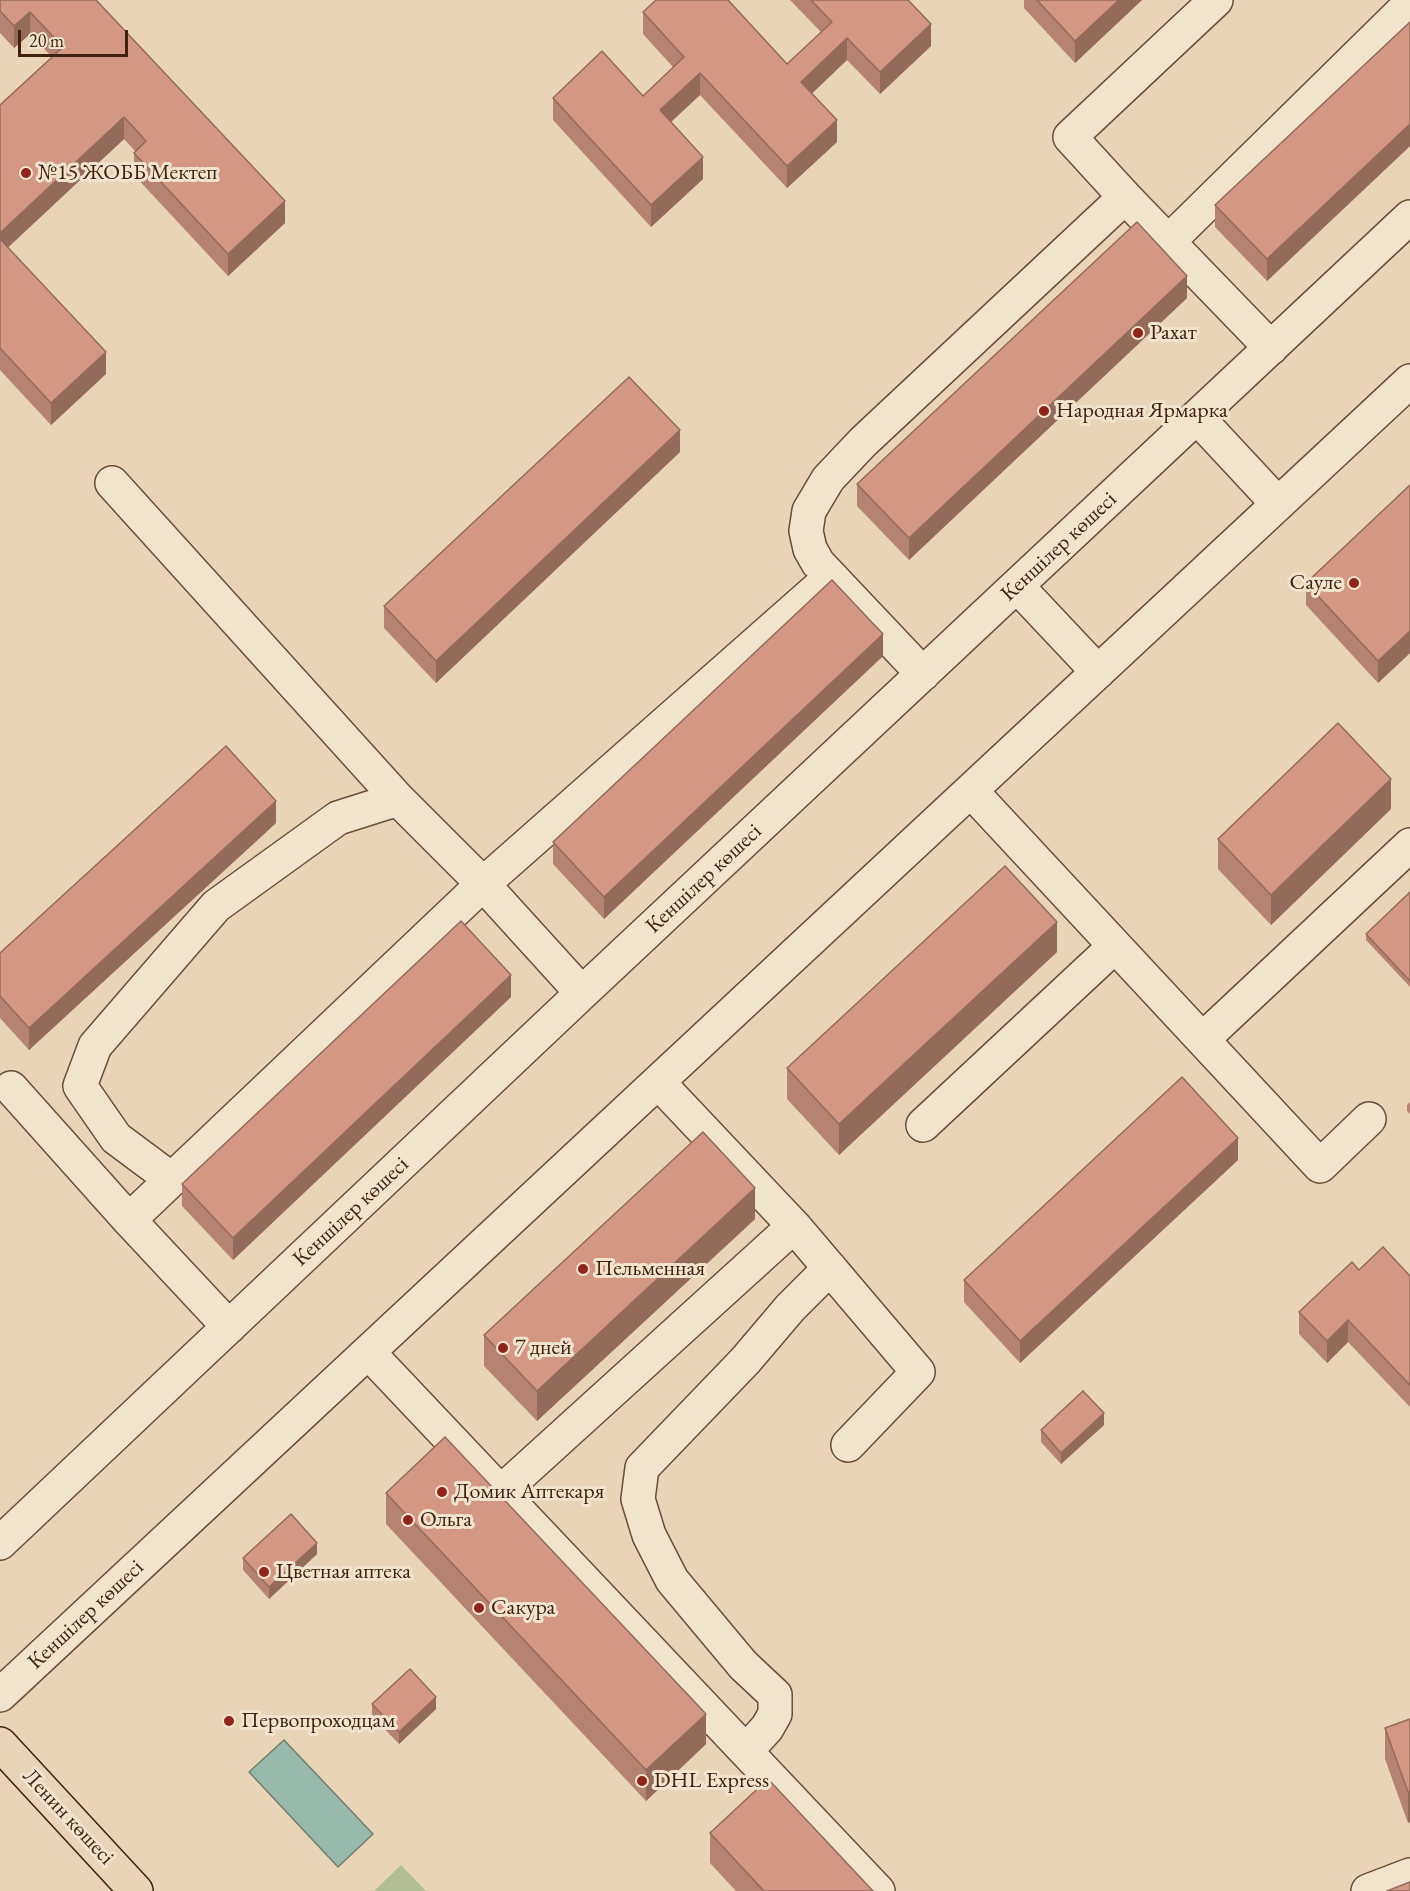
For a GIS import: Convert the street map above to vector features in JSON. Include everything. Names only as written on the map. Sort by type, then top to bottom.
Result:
[{"type":"main road","name":"Ленин көшесі","points":[[0,1744],[136,1891]]},
{"type":"street","points":[[1216,0],[1070,137],[1271,348]]},
{"type":"street","points":[[1168,242],[1410,4]]},
{"type":"street","points":[[923,674],[818,563],[810,549],[806,531],[809,510],[828,479],[863,441],[1125,197]]},
{"type":"street","name":"Кеншілер көшесі","points":[[0,1543],[582,993],[1410,217]]},
{"type":"street","name":"Кеншілер көшесі","points":[[0,1695],[1410,382]]},
{"type":"street","points":[[1197,417],[1278,504]]},
{"type":"street","points":[[112,483],[398,799],[483,884],[582,993]]},
{"type":"street","points":[[129,1220],[483,884],[830,578]]},
{"type":"street","points":[[1017,586],[1098,672]]},
{"type":"street","points":[[971,791],[1320,1166],[1369,1119]]},
{"type":"street","points":[[171,1179],[116,1138],[80,1086],[95,1046],[216,906],[338,818],[398,799]]},
{"type":"street","points":[[1203,1039],[1410,846]]},
{"type":"street","points":[[922,1125],[1115,946]]},
{"type":"street","points":[[658,1082],[794,1226],[918,1372],[848,1445]]},
{"type":"street","points":[[10,1088],[229,1327]]},
{"type":"street","points":[[501,1492],[794,1226]]},
{"type":"street","points":[[746,1751],[767,1728],[775,1714],[775,1695],[743,1665],[672,1580],[649,1535],[638,1499],[642,1468],[830,1268]]},
{"type":"street","points":[[368,1352],[878,1891]]},
{"type":"street","points":[[1368,1891],[1410,1875]]},
{"type":"green space","points":[[401,1865],[426,1891],[374,1891]]},
{"type":"shaded area","points":[[284,1740],[373,1834],[338,1867],[249,1772]]},
{"type":"building","points":[[0,0],[96,0],[285,201],[228,254],[134,153],[146,141],[124,117],[0,233],[0,105],[63,47],[30,12],[14,26],[0,11]]},
{"type":"building","points":[[656,0],[728,0],[787,64],[832,22],[811,0],[908,0],[931,24],[880,72],[847,38],[801,82],[837,120],[787,166],[700,73],[660,110],[703,157],[651,205],[553,98],[602,51],[643,96],[684,57],[643,12]]},
{"type":"building","points":[[1037,0],[1119,0],[1075,41]]},
{"type":"building","points":[[1410,22],[1410,124],[1267,259],[1215,205]]},
{"type":"building","points":[[1137,222],[1187,276],[909,538],[857,484]]},
{"type":"building","points":[[0,239],[106,352],[51,403],[0,348]]},
{"type":"building","points":[[629,377],[680,430],[436,661],[384,606]]},
{"type":"building","points":[[1410,485],[1410,631],[1378,661],[1306,583]]},
{"type":"building","points":[[832,580],[883,634],[604,897],[553,842]]},
{"type":"building","points":[[1338,723],[1391,779],[1271,895],[1218,839]]},
{"type":"building","points":[[226,746],[276,801],[29,1028],[0,996],[0,953]]},
{"type":"building","points":[[1005,866],[1057,922],[839,1124],[787,1068]]},
{"type":"building","points":[[1410,892],[1410,981],[1366,934]]},
{"type":"building","points":[[461,921],[511,975],[233,1238],[182,1184]]},
{"type":"building","points":[[1182,1077],[1238,1138],[1020,1341],[964,1280]]},
{"type":"building","points":[[703,1132],[755,1188],[537,1391],[484,1335]]},
{"type":"building","points":[[1383,1247],[1410,1276],[1410,1385],[1348,1320],[1327,1341],[1299,1312],[1352,1262],[1359,1270]]},
{"type":"building","points":[[1083,1391],[1104,1413],[1061,1453],[1041,1430]]},
{"type":"building","points":[[445,1437],[706,1714],[646,1770],[386,1493]]},
{"type":"building","points":[[291,1514],[317,1543],[269,1587],[243,1558]]},
{"type":"building","points":[[410,1669],[436,1697],[399,1732],[372,1704]]},
{"type":"building","points":[[1410,1719],[1410,1792],[1408,1792],[1385,1728]]},
{"type":"building","points":[[768,1779],[873,1891],[764,1891],[710,1833]]},
{"type":"building","points":[[1410,1882],[1410,1891],[1387,1891]]},
{"type":"place","name":"№15 ЖОББ Мектеп","points":[[26,173]]},
{"type":"place","name":"Рахат","points":[[1138,333]]},
{"type":"place","name":"Народная Ярмарка","points":[[1044,411]]},
{"type":"place","name":"Сауле","points":[[1354,583]]},
{"type":"place","name":"Пельменная","points":[[583,1269]]},
{"type":"place","name":"7 дней","points":[[503,1348]]},
{"type":"place","name":"Домик Аптекаря","points":[[442,1492]]},
{"type":"place","name":"Ольга","points":[[408,1520]]},
{"type":"place","name":"Цветная аптека","points":[[264,1572]]},
{"type":"place","name":"Сакура","points":[[479,1608]]},
{"type":"place","name":"Первопроходцам","points":[[229,1721]]},
{"type":"place","name":"DHL Express","points":[[642,1781]]}]
